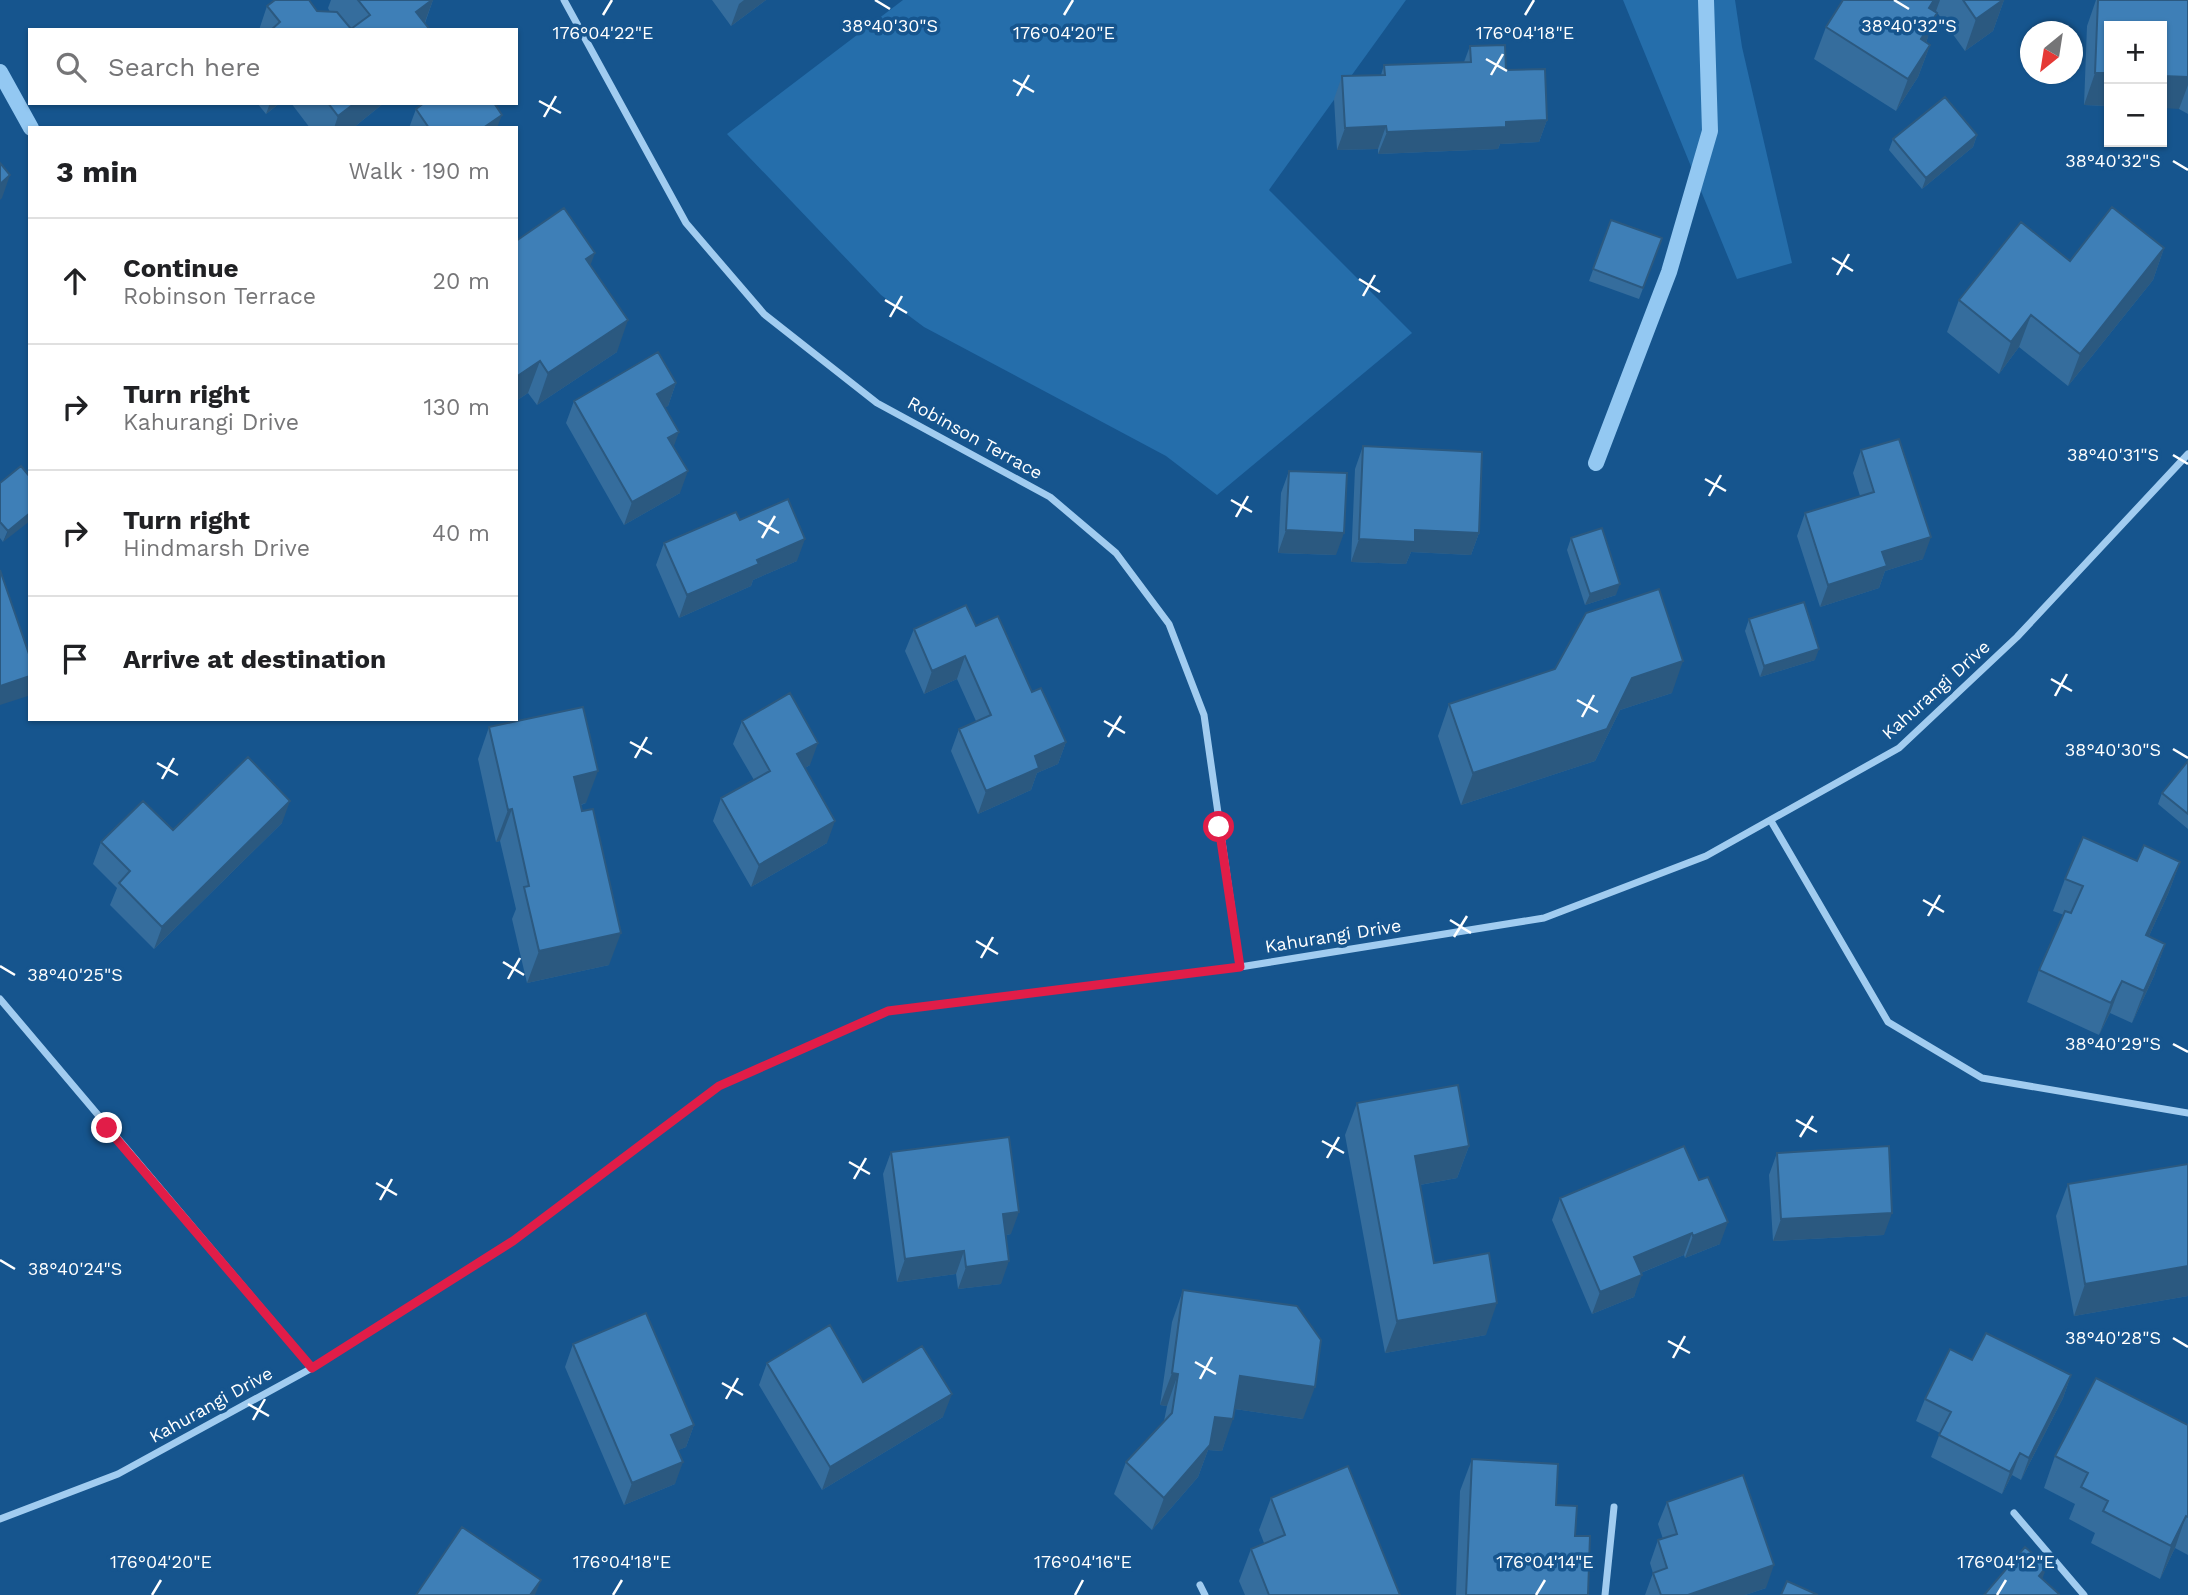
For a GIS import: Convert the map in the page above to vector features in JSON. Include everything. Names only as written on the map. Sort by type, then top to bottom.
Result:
[{"type":"street","name":"Robinson Terrace","points":[[564,0],[686,223],[764,314],[877,403],[1050,497],[1116,553],[1169,624],[1204,715],[1240,967]]},
{"type":"street","name":"Kahurangi Drive","points":[[0,1519],[118,1474],[312,1368],[513,1241],[719,1086],[888,1011],[1240,967],[1544,918],[1706,856],[1899,748],[2017,637],[2188,454]]},
{"type":"street","points":[[1770,821],[1888,1022],[1982,1078],[2188,1113]]},
{"type":"street","points":[[0,999],[312,1368]]},
{"type":"street","points":[[1605,1595],[1614,1507]]},
{"type":"street","points":[[2014,1513],[2084,1595]]},
{"type":"street","points":[[1200,1585],[1205,1595]]},
{"type":"shaded area","points":[[903,0],[1406,0],[1269,190],[1412,333],[1217,495],[1166,456],[924,327],[881,295],[727,134]]},
{"type":"shaded area","points":[[1623,0],[1735,0],[1742,47],[1792,263],[1737,279]]},
{"type":"building","points":[[275,0],[309,0],[317,11],[337,12],[350,28],[273,28],[280,22],[267,6]]},
{"type":"building","points":[[358,0],[432,0],[416,12],[428,28],[352,28],[370,15]]},
{"type":"building","points":[[1843,0],[1934,0],[1929,8],[1937,13],[1921,39],[1930,45],[1908,79],[1826,27]]},
{"type":"building","points":[[1963,0],[2003,0],[1976,19]]},
{"type":"building","points":[[2098,0],[2188,0],[2188,77],[2167,76],[2167,21],[2104,21],[2104,73],[2095,73]]},
{"type":"building","points":[[1505,45],[1506,70],[1545,69],[1547,120],[1506,122],[1506,127],[1387,132],[1386,126],[1345,128],[1342,76],[1385,75],[1384,65],[1471,62],[1470,46]]},
{"type":"building","points":[[1945,97],[1977,135],[1926,178],[1893,139]]},
{"type":"building","points":[[330,105],[352,105],[338,116]]},
{"type":"building","points":[[421,105],[495,105],[502,115],[486,126],[428,126],[416,109]]},
{"type":"building","points":[[0,163],[10,175],[0,184]]},
{"type":"building","points":[[2112,207],[2164,248],[2080,354],[2031,315],[2011,342],[1959,300],[2021,222],[2070,261]]},
{"type":"building","points":[[564,208],[595,253],[586,259],[628,320],[548,373],[540,361],[518,376],[518,240]]},
{"type":"building","points":[[1611,220],[1662,238],[1643,288],[1593,269]]},
{"type":"building","points":[[658,352],[676,383],[657,394],[679,432],[668,438],[688,471],[632,502],[574,401]]},
{"type":"building","points":[[1899,439],[1931,537],[1882,552],[1887,566],[1828,585],[1805,513],[1874,492],[1861,450]]},
{"type":"building","points":[[1363,446],[1482,452],[1479,533],[1415,530],[1415,542],[1359,539]]},
{"type":"building","points":[[21,466],[28,475],[28,515],[8,531],[0,522],[0,483]]},
{"type":"building","points":[[1289,471],[1347,473],[1344,533],[1286,530]]},
{"type":"building","points":[[788,499],[805,539],[757,560],[759,564],[687,595],[664,543],[736,512],[740,520]]},
{"type":"building","points":[[1602,528],[1620,584],[1590,594],[1571,538]]},
{"type":"building","points":[[0,570],[28,651],[28,677],[0,686]]},
{"type":"building","points":[[1659,589],[1683,661],[1632,678],[1607,729],[1473,773],[1449,704],[1555,669],[1586,613]]},
{"type":"building","points":[[1804,602],[1819,649],[1764,666],[1749,619]]},
{"type":"building","points":[[966,605],[976,626],[998,616],[1032,692],[1041,688],[1066,742],[1035,756],[1039,768],[986,791],[959,729],[991,715],[965,656],[932,671],[914,629]]},
{"type":"building","points":[[790,693],[818,743],[797,754],[835,821],[759,865],[721,798],[770,771],[742,721]]},
{"type":"building","points":[[583,707],[598,771],[574,777],[582,811],[593,809],[621,933],[539,951],[524,887],[529,886],[512,809],[508,810],[489,727]]},
{"type":"building","points":[[248,757],[290,801],[162,927],[119,883],[130,871],[101,842],[143,801],[173,830]]},
{"type":"building","points":[[2188,761],[2188,814],[2162,793]]},
{"type":"building","points":[[2083,837],[2137,861],[2144,845],[2180,862],[2146,935],[2165,944],[2144,991],[2122,981],[2111,1003],[2039,970],[2065,911],[2071,913],[2083,886],[2065,879]]},
{"type":"building","points":[[1458,1085],[1469,1146],[1415,1156],[1434,1263],[1489,1253],[1497,1303],[1397,1321],[1357,1103]]},
{"type":"building","points":[[1009,1137],[1019,1212],[1003,1214],[1009,1261],[966,1267],[964,1251],[905,1259],[891,1152]]},
{"type":"building","points":[[1684,1146],[1699,1180],[1708,1177],[1728,1222],[1693,1236],[1692,1233],[1634,1257],[1642,1275],[1600,1292],[1560,1198]]},
{"type":"building","points":[[1889,1146],[1892,1213],[1781,1219],[1777,1153]]},
{"type":"building","points":[[2188,1164],[2188,1266],[2085,1284],[2068,1184]]},
{"type":"building","points":[[1183,1290],[1297,1306],[1321,1340],[1315,1387],[1240,1376],[1233,1419],[1215,1417],[1210,1445],[1164,1498],[1126,1462],[1172,1413],[1178,1374],[1172,1373]]},
{"type":"building","points":[[646,1313],[694,1425],[671,1435],[683,1462],[632,1483],[573,1344]]},
{"type":"building","points":[[830,1325],[863,1382],[922,1346],[952,1394],[830,1467],[767,1363]]},
{"type":"building","points":[[1986,1333],[2071,1375],[2029,1458],[2020,1453],[2010,1472],[1939,1435],[1951,1412],[1925,1399],[1950,1349],[1972,1360]]},
{"type":"building","points":[[2096,1378],[2188,1425],[2188,1517],[2186,1516],[2171,1546],[2103,1511],[2108,1501],[2081,1487],[2088,1473],[2055,1456]]},
{"type":"building","points":[[1472,1459],[1558,1464],[1556,1505],[1577,1506],[1575,1536],[1590,1536],[1588,1595],[1466,1595]]},
{"type":"building","points":[[1348,1466],[1400,1595],[1269,1595],[1251,1549],[1285,1535],[1271,1498]]},
{"type":"building","points":[[1743,1475],[1774,1565],[1688,1595],[1661,1595],[1653,1573],[1667,1568],[1658,1540],[1677,1534],[1667,1502]]},
{"type":"building","points":[[462,1527],[541,1580],[530,1595],[416,1595]]},
{"type":"building","points":[[2025,1547],[2047,1566],[2039,1576],[2059,1595],[1984,1595]]},
{"type":"building","points":[[1787,1581],[1818,1595],[1781,1595]]},
{"type":"waterway","points":[[1596,463],[1669,272],[1710,131],[1706,0]]},
{"type":"waterway","points":[[0,72],[30,126]]},
{"type":"route","points":[[107,1128],[312,1368],[513,1241],[719,1086],[888,1011],[1240,967],[1219,827]]}]
